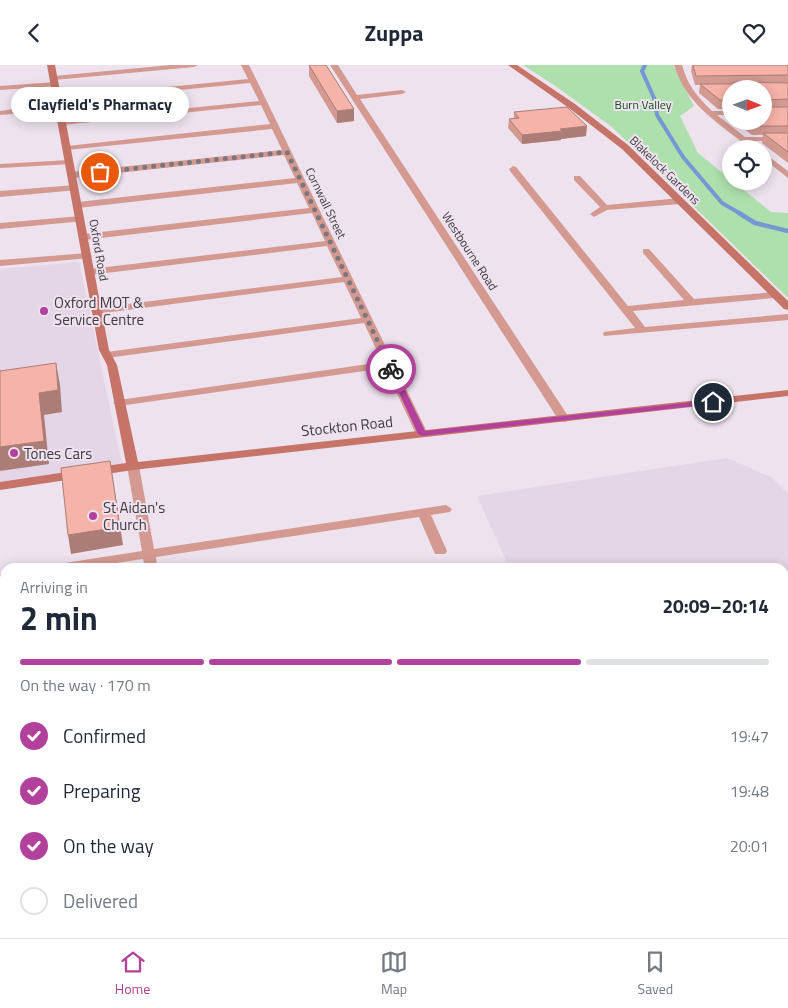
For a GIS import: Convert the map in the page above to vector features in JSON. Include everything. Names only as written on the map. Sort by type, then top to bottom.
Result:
[{"type":"street","name":"Oxford Road","points":[[51,65],[84,237],[96,311],[104,349],[112,365],[133,467]]},
{"type":"street","points":[[0,88],[194,65]]},
{"type":"street","name":"Cornwall Street","points":[[245,65],[422,434]]},
{"type":"street","name":"Westbourne Road","points":[[334,65],[564,419]]},
{"type":"street","name":"Blakelock Gardens","points":[[512,65],[572,106],[625,147],[788,307]]},
{"type":"street","points":[[678,66],[687,67]]},
{"type":"street","points":[[678,66],[691,89],[711,113],[744,139],[788,139]]},
{"type":"street","points":[[0,113],[25,111],[58,102],[253,81]]},
{"type":"street","points":[[355,97],[402,92]]},
{"type":"street","points":[[62,123],[263,103]]},
{"type":"street","points":[[711,113],[722,113]]},
{"type":"street","points":[[67,148],[275,126]]},
{"type":"street","points":[[72,175],[287,152]]},
{"type":"street","points":[[0,166],[69,162]]},
{"type":"street","points":[[772,162],[788,175]]},
{"type":"street","points":[[778,167],[788,167]]},
{"type":"street","points":[[513,169],[642,330]]},
{"type":"street","points":[[577,178],[605,208]]},
{"type":"street","points":[[78,205],[300,180]]},
{"type":"street","points":[[0,195],[75,188]]},
{"type":"street","points":[[594,213],[605,208],[680,201]]},
{"type":"street","points":[[84,237],[315,210]]},
{"type":"street","points":[[0,226],[80,219]]},
{"type":"street","points":[[90,272],[331,243]]},
{"type":"street","points":[[646,251],[691,303]]},
{"type":"street","points":[[0,263],[87,256]]},
{"type":"street","points":[[96,311],[348,279]]},
{"type":"street","points":[[625,309],[774,295]]},
{"type":"street","points":[[608,334],[788,317]]},
{"type":"street","points":[[107,355],[367,320]]},
{"type":"street","points":[[119,403],[388,364]]},
{"type":"street","name":"Stockton Road","points":[[0,486],[133,467],[788,393]]},
{"type":"street","points":[[133,467],[150,563]]},
{"type":"street","points":[[88,563],[446,509]]},
{"type":"street","points":[[423,512],[440,551]]},
{"type":"shaded area","points":[[79,262],[122,465],[0,483],[0,269]]},
{"type":"shaded area","points":[[727,458],[771,477],[788,494],[788,563],[507,563],[477,496]]},
{"type":"green space","name":"Burn Valley","points":[[523,65],[673,65],[694,106],[680,116],[698,153],[722,172],[722,190],[744,190],[771,212],[788,213],[788,298],[612,127]]},
{"type":"building","points":[[309,65],[326,65],[354,109],[337,111]]},
{"type":"building","points":[[693,65],[788,65],[788,75],[696,76]]},
{"type":"building","points":[[772,83],[788,83],[788,99],[772,100]]},
{"type":"building","points":[[700,84],[722,84],[722,100],[720,100]]},
{"type":"building","points":[[567,107],[587,126],[560,129],[562,131],[522,135],[509,119],[519,118],[514,112]]},
{"type":"building","points":[[772,107],[788,107],[788,126],[772,126]]},
{"type":"building","points":[[763,133],[788,133],[788,152]]},
{"type":"building","points":[[56,363],[58,390],[39,393],[44,441],[0,447],[0,371]]},
{"type":"building","name":"St Aidan's Church","points":[[110,461],[120,527],[68,535],[61,468]]},
{"type":"waterway","points":[[645,65],[642,71],[654,98],[657,115],[683,157],[722,203],[741,214]]},
{"type":"waterway","points":[[739,213],[755,223],[788,231]]},
{"type":"way so far","points":[[100,172],[287,152],[391,369]]},
{"type":"place","name":"Clayfield's Pharmacy","points":[[100,172]]},
{"type":"place","name":"Oxford MOT & Service Centre","points":[[44,311]]},
{"type":"place","name":"Tones Cars","points":[[14,453]]},
{"type":"place","name":"St Aidan's Church","points":[[93,516]]},
{"type":"route","points":[[391,369],[422,434],[713,402]]}]
